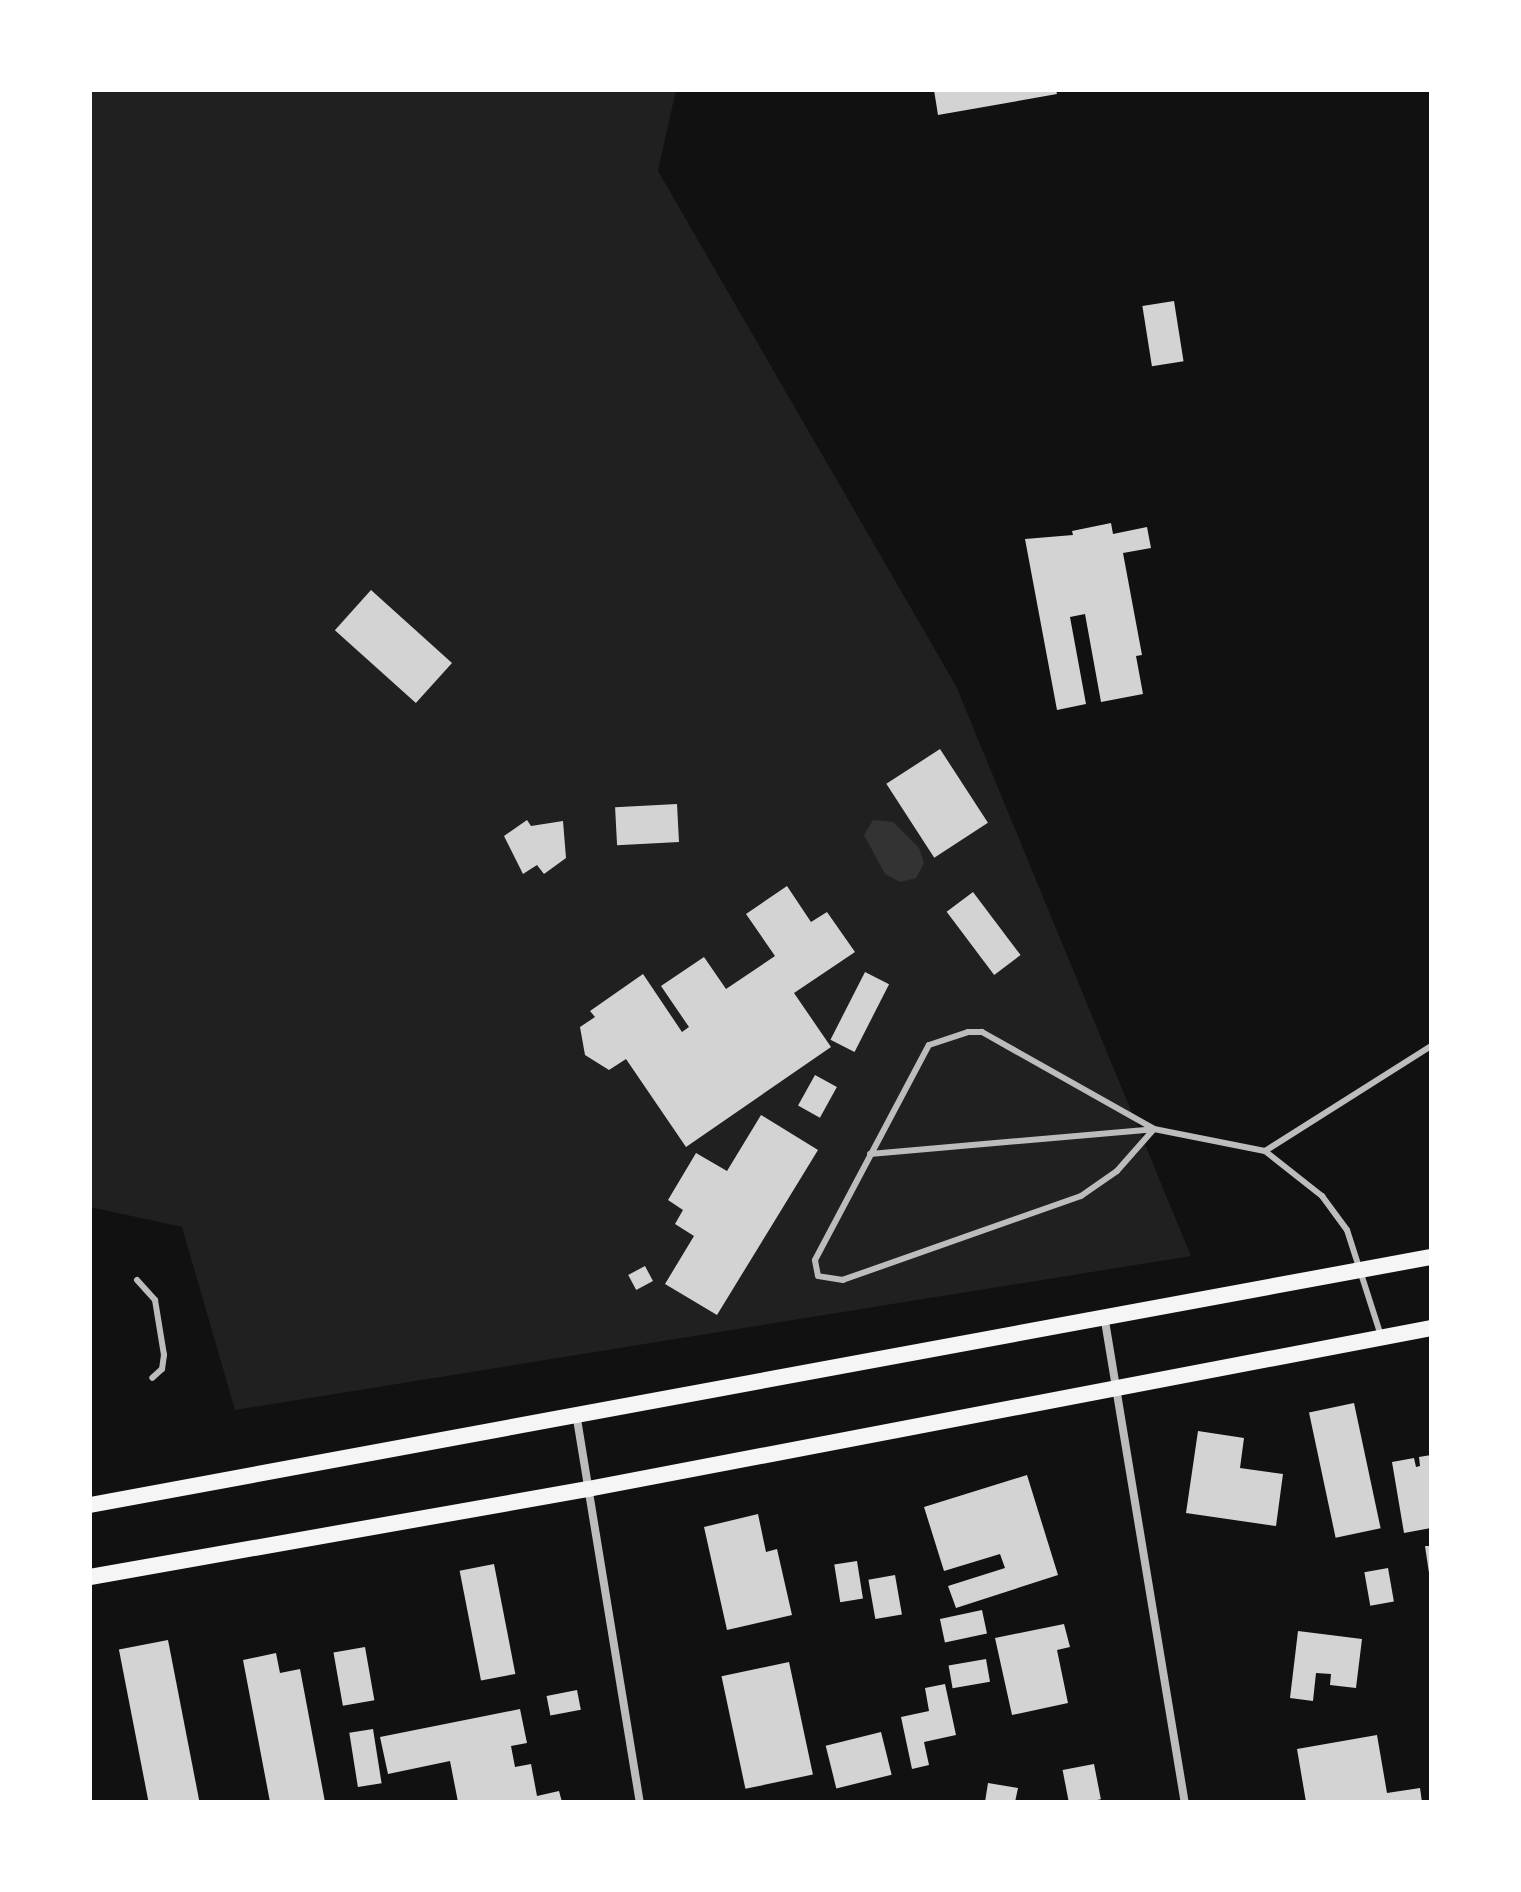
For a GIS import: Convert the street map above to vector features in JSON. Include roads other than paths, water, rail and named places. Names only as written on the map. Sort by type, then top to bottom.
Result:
[{"type":"main road","points":[[90,1505],[577,1419],[1105,1321],[1360,1268],[1431,1257]]},
{"type":"main road","points":[[90,1577],[588,1489],[1431,1328]]},
{"type":"street","points":[[1105,1321],[1185,1802]]},
{"type":"street","points":[[577,1419],[640,1802]]},
{"type":"lane","points":[[968,1032],[982,1032],[1154,1129],[1117,1171],[1081,1196],[843,1280],[818,1276],[815,1260],[929,1045],[968,1032]]},
{"type":"lane","points":[[1265,1151],[1431,1046]]},
{"type":"lane","points":[[870,1154],[1154,1129],[1265,1151],[1322,1196],[1347,1230],[1381,1337]]},
{"type":"lane","points":[[137,1280],[155,1300],[164,1355],[162,1369],[152,1378]]}]
